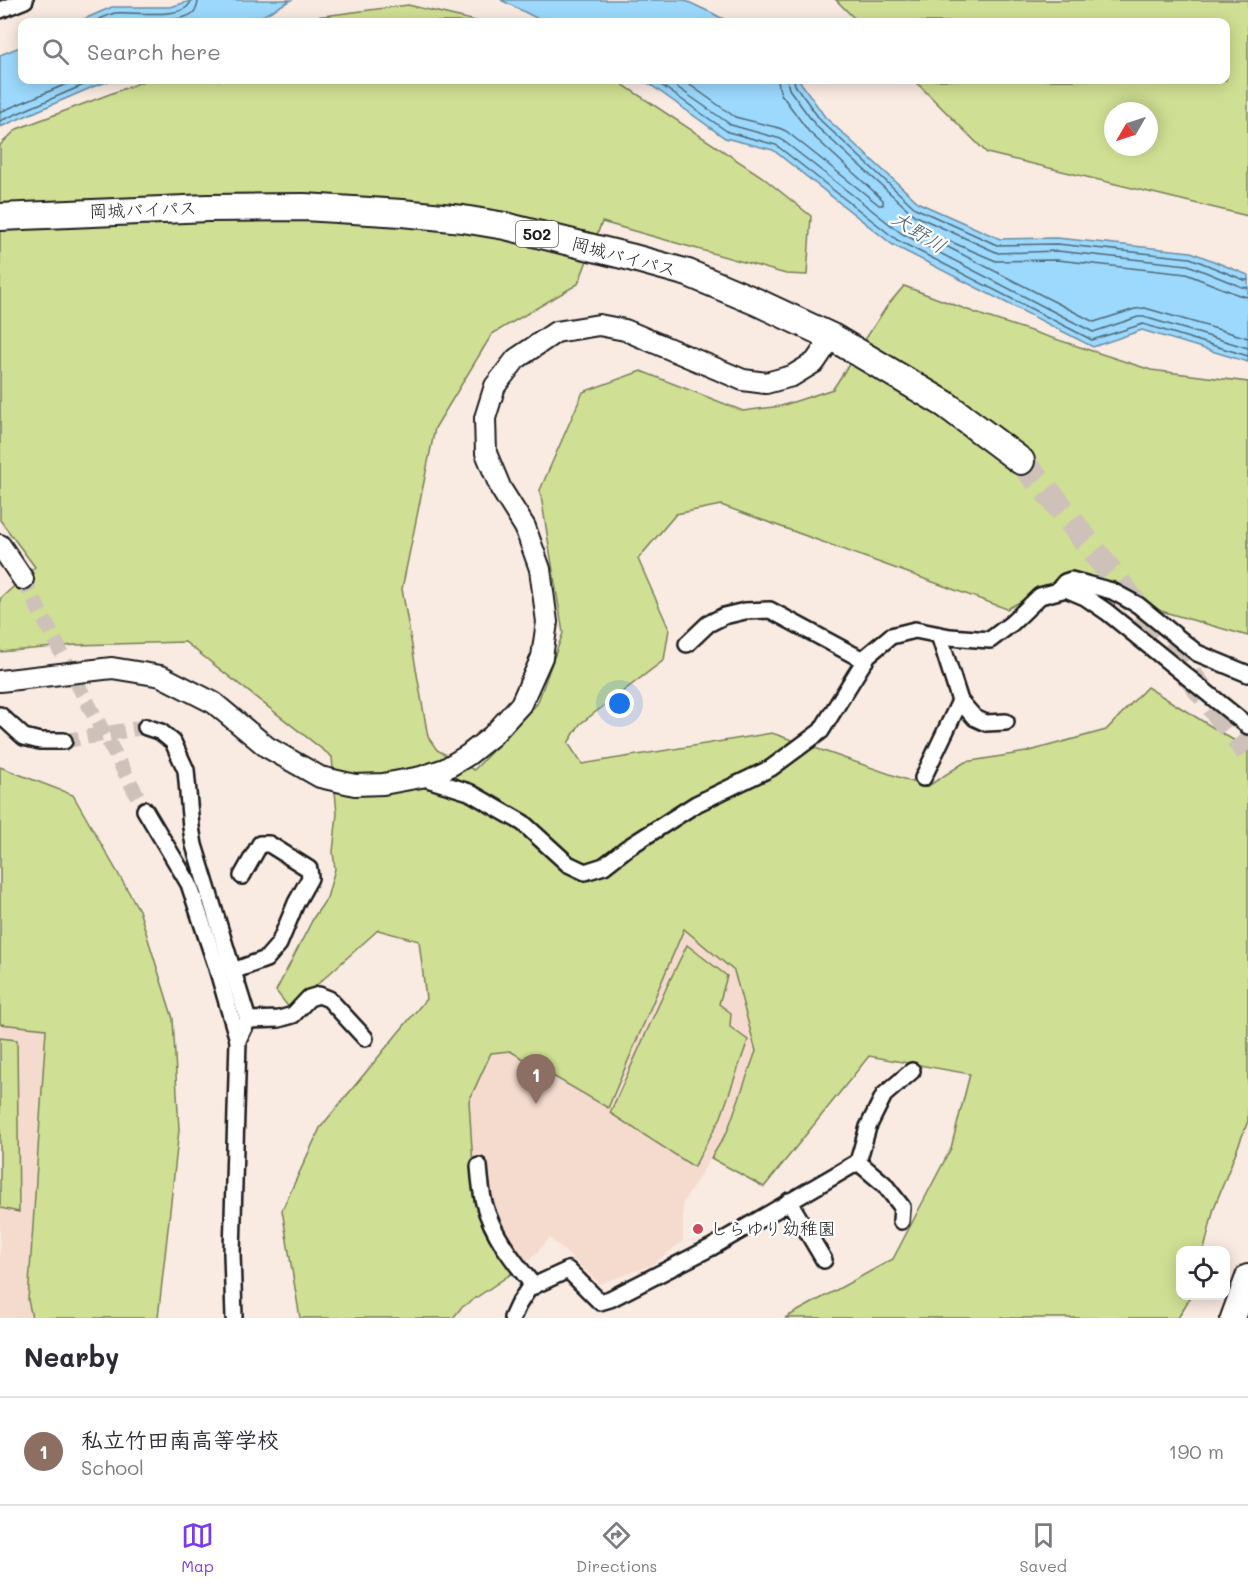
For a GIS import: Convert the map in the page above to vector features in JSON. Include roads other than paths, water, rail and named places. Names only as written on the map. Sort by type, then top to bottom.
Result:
[{"type":"highway","name":"岡城バイパス","points":[[0,217],[208,208],[304,207],[402,213],[505,225],[688,273],[757,302],[832,337],[945,404],[1021,461]]},
{"type":"main road","points":[[1233,1318],[1248,1277]]},
{"type":"street","points":[[0,10],[25,0]]},
{"type":"street","points":[[0,681],[112,668],[161,676],[214,703],[267,747],[320,777],[355,785],[383,784],[421,777],[445,769],[492,736],[521,704],[542,657],[547,622],[540,569],[525,527],[501,489],[486,453],[485,418],[495,386],[516,359],[556,332],[599,325],[625,330],[743,380],[766,383],[792,376],[815,362],[832,337]]},
{"type":"street","points":[[0,544],[23,579]]},
{"type":"street","points":[[1057,592],[1065,582],[1071,580],[1112,591],[1138,604],[1197,653],[1248,674]]},
{"type":"street","points":[[421,777],[469,792],[523,824],[568,864],[585,872],[604,866],[627,848],[696,804],[771,768],[821,731],[868,655],[891,636],[915,630],[950,637],[990,639],[1012,623],[1040,596],[1066,589],[1085,597],[1100,607],[1248,726]]},
{"type":"street","points":[[687,644],[708,624],[724,615],[770,610],[865,661]]},
{"type":"street","points":[[939,635],[960,701],[975,718],[986,723],[1006,722]]},
{"type":"street","points":[[922,778],[960,701]]},
{"type":"street","points":[[0,715],[24,737],[40,741],[64,741]]},
{"type":"street","points":[[147,727],[162,732],[173,742],[186,770],[194,845],[248,1020],[238,1040]]},
{"type":"street","points":[[145,810],[189,884],[238,1040],[232,1241],[234,1318]]},
{"type":"street","points":[[233,971],[266,959],[279,944],[296,903],[310,878],[309,869],[269,844],[260,844],[242,876]]},
{"type":"street","points":[[248,1020],[279,1019],[293,1015],[309,998],[319,995],[329,999],[365,1038]]},
{"type":"street","points":[[512,1318],[529,1288],[568,1270],[600,1302],[610,1299],[712,1247],[858,1162],[868,1127],[884,1095],[912,1071]]},
{"type":"street","points":[[858,1162],[884,1184],[902,1207],[901,1221]]},
{"type":"street","points":[[479,1166],[484,1204],[495,1230],[516,1265],[534,1286]]},
{"type":"street","points":[[789,1201],[824,1260]]},
{"type":"water","points":[[194,0],[291,0],[259,18],[86,18],[112,7],[170,7]]},
{"type":"water","points":[[501,0],[684,0],[721,18],[536,18]]},
{"type":"water","points":[[18,48],[18,84],[101,84],[0,127],[0,55]]},
{"type":"water","name":"大野川","points":[[650,84],[802,84],[825,117],[919,203],[1000,239],[1057,238],[1191,252],[1248,275],[1248,362],[1142,330],[1093,347],[893,245],[773,150],[725,138]]},
{"type":"tunnel","points":[[1021,461],[1053,498],[1248,751]]},
{"type":"tunnel","points":[[23,579],[145,810]]},
{"type":"tunnel","points":[[64,741],[146,727]]},
{"type":"place","name":"私立竹田南高等学校","points":[[536,1104]]},
{"type":"place","name":"しらゆり幼稚園","points":[[698,1229]]}]
